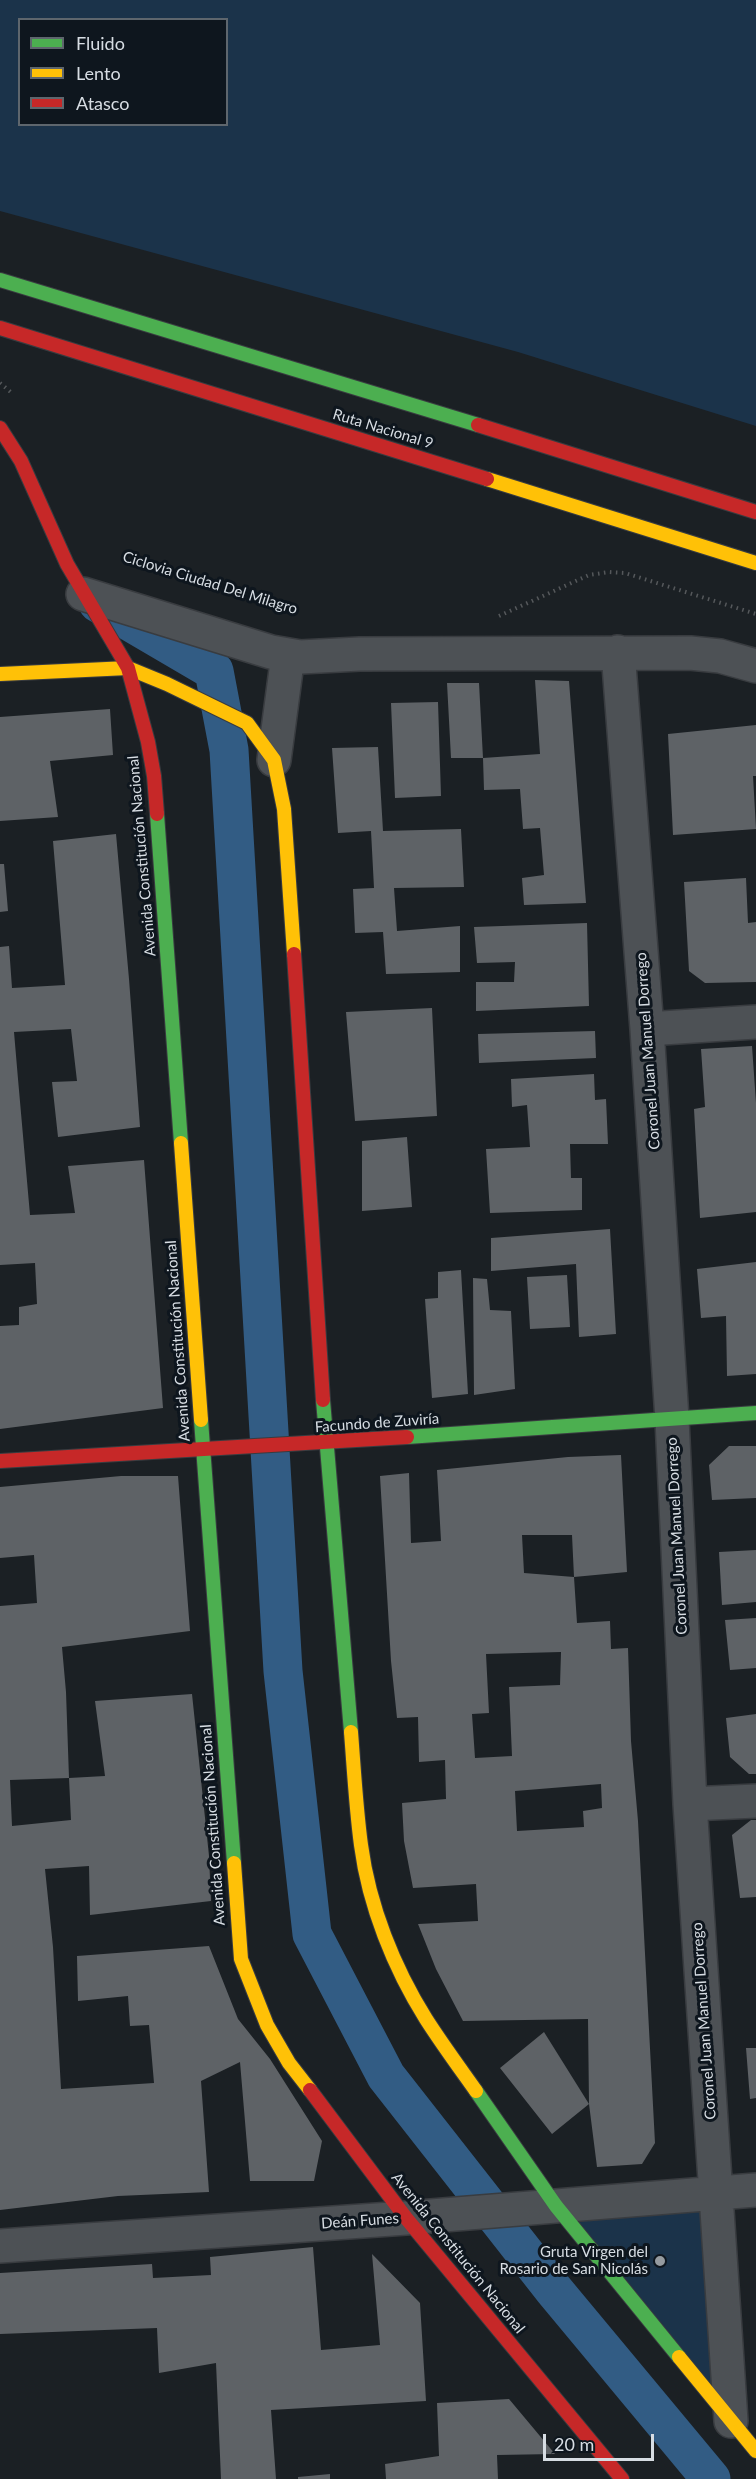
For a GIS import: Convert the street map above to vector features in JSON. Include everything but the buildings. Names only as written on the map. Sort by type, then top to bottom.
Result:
[{"type":"main road","name":"Ruta Nacional 9","points":[[0,280],[597,461],[756,512]]},
{"type":"main road","name":"Ruta Nacional 9","points":[[0,328],[756,564]]},
{"type":"main road","name":"Avenida Constitución Nacional","points":[[0,428],[21,461],[67,564],[128,668],[148,742],[154,776],[241,1959],[267,2025],[289,2063],[406,2218],[621,2479]]},
{"type":"main road","points":[[0,674],[128,668],[167,684],[247,723],[274,760],[284,809],[326,1443],[361,1846],[370,1889],[387,1940],[405,1982],[426,2019],[554,2206],[756,2451]]},
{"type":"main road","name":"Facundo de Zuviría","points":[[0,1461],[234,1449],[756,1413]]},
{"type":"street","points":[[83,594],[271,652],[300,657],[360,654],[618,652],[720,656],[756,666]]},
{"type":"street","name":"Coronel Juan Manuel Dorrego","points":[[618,652],[647,1029],[672,1419],[690,1804],[731,2421]]},
{"type":"street","points":[[274,760],[288,655]]},
{"type":"street","points":[[647,1029],[756,1022]]},
{"type":"street","points":[[690,1804],[756,1801]]},
{"type":"street","name":"Deán Funes","points":[[0,2246],[406,2218],[756,2190]]},
{"type":"path","points":[[0,383],[16,399]]},
{"type":"path","points":[[492,617],[503,615],[589,575],[609,572],[625,573],[756,614]]},
{"type":"shaded area","points":[[0,0],[756,0],[756,426],[518,352],[0,211]]},
{"type":"shaded area","points":[[714,2196],[731,2421],[561,2208]]},
{"type":"waterway","points":[[98,603],[214,671],[229,750],[283,1671],[312,1934],[386,2076],[553,2289],[711,2479]]},
{"type":"traffic: fast","points":[[0,280],[478,425]]},
{"type":"traffic: fast","points":[[157,814],[181,1143]]},
{"type":"traffic: fast","points":[[323,1400],[351,1732]]},
{"type":"traffic: fast","points":[[407,1437],[756,1413]]},
{"type":"traffic: fast","points":[[201,1420],[234,1863]]},
{"type":"traffic: fast","points":[[476,2091],[556,2206],[679,2357]]},
{"type":"traffic: slow","points":[[487,479],[756,563]]},
{"type":"traffic: slow","points":[[0,674],[128,668],[167,684],[247,723],[274,760],[284,809],[294,954]]},
{"type":"traffic: slow","points":[[181,1143],[201,1420]]},
{"type":"traffic: slow","points":[[351,1732],[361,1845],[370,1891],[384,1936],[414,1999],[476,2091]]},
{"type":"traffic: slow","points":[[234,1863],[241,1959],[267,2025],[289,2063],[310,2090]]},
{"type":"traffic: slow","points":[[679,2357],[756,2451]]},
{"type":"traffic: jam","points":[[0,328],[487,479]]},
{"type":"traffic: jam","points":[[478,425],[756,512]]},
{"type":"traffic: jam","points":[[0,428],[21,461],[67,564],[128,668],[148,742],[157,814]]},
{"type":"traffic: jam","points":[[294,954],[323,1400]]},
{"type":"traffic: jam","points":[[0,1461],[407,1437]]},
{"type":"traffic: jam","points":[[310,2090],[406,2218],[622,2479]]},
{"type":"place","name":"Gruta Virgen del Rosario de San Nicolás","points":[[660,2261]]}]
